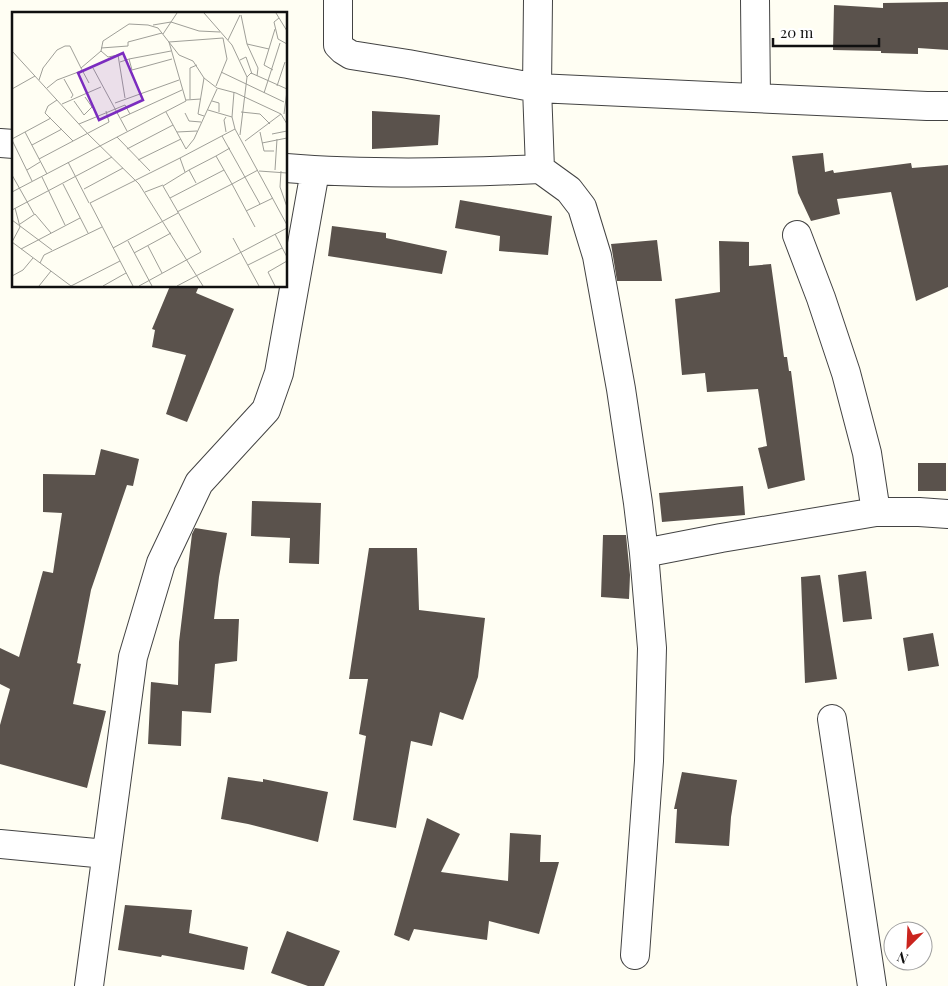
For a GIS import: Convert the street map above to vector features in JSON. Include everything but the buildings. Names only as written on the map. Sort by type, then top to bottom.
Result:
[{"type":"street","points":[[338,0],[338,45],[342,50],[351,55],[537,88],[948,106]]},
{"type":"street","points":[[538,0],[537,88],[540,169]]},
{"type":"street","points":[[755,0],[756,98]]},
{"type":"street","points":[[288,168],[384,173],[540,169],[569,190],[582,207],[597,256],[621,389],[638,503],[652,648],[649,761],[635,955]]},
{"type":"street","points":[[89,986],[133,657],[161,563],[199,483],[266,410],[279,373],[315,171]]},
{"type":"street","points":[[797,234],[846,373],[867,453],[876,512]]},
{"type":"street","points":[[644,554],[721,538],[876,512],[948,514]]},
{"type":"street","points":[[832,719],[872,986]]},
{"type":"street","points":[[0,844],[106,854]]}]
